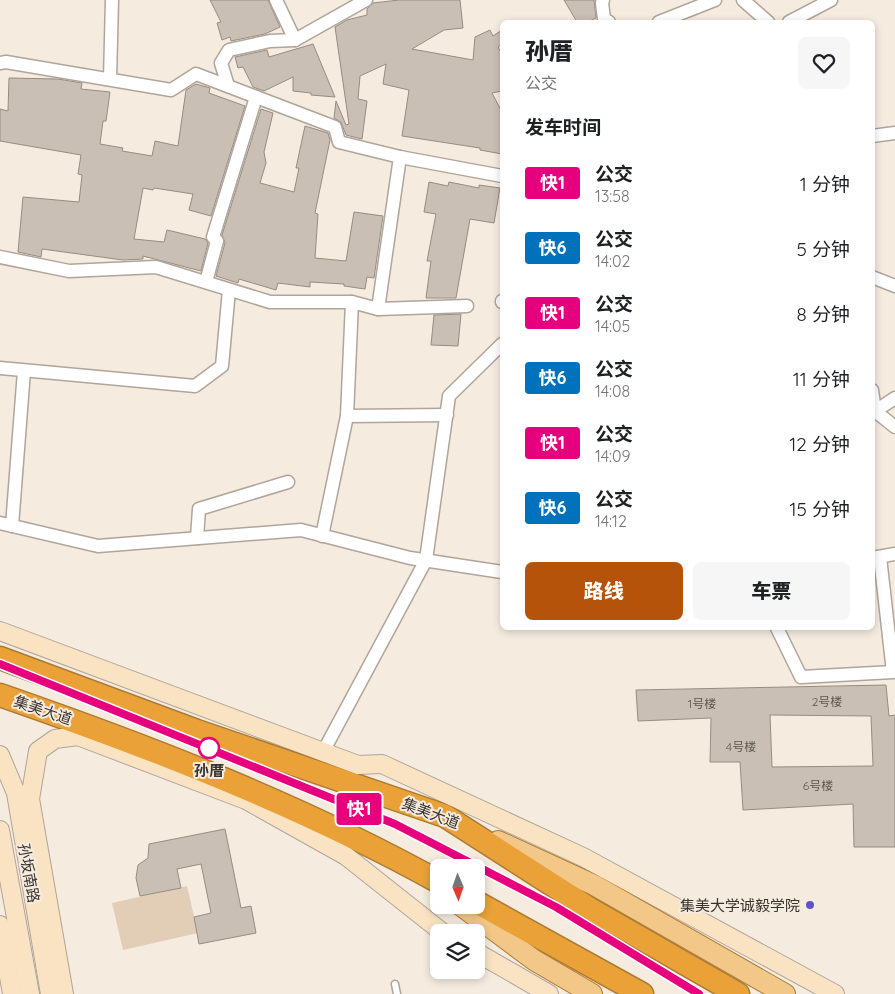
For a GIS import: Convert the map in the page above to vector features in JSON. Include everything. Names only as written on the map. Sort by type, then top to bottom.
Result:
[{"type":"highway","name":"集美大道","points":[[0,658],[197,730],[445,816]]},
{"type":"highway","name":"集美大道","points":[[0,695],[79,723],[253,791],[402,861]]},
{"type":"highway","points":[[445,816],[590,909],[738,994]]},
{"type":"highway","points":[[402,861],[430,877]]},
{"type":"highway","points":[[485,907],[639,992]]},
{"type":"main road","points":[[0,631],[358,765],[382,764],[583,857],[835,994]]},
{"type":"main road","points":[[23,796],[30,744],[43,733],[79,723]]},
{"type":"main road","points":[[23,796],[38,752],[55,739],[78,736],[246,800],[346,856],[432,924]]},
{"type":"main road","points":[[141,747],[170,771]]},
{"type":"main road","points":[[0,755],[23,796],[64,994]]},
{"type":"main road","name":"孙坂南路","points":[[23,796],[28,869],[50,994]]},
{"type":"main road","name":"集美大道","points":[[445,816],[594,885],[785,994]]},
{"type":"main road","name":"孙坂南路","points":[[0,830],[30,994]]},
{"type":"main road","points":[[0,853],[8,872]]},
{"type":"main road","name":"集美大道","points":[[402,861],[430,882]]},
{"type":"main road","points":[[472,914],[534,960],[592,994]]},
{"type":"main road","points":[[0,926],[12,994]]},
{"type":"main road","points":[[485,957],[549,994]]},
{"type":"street","points":[[110,79],[112,0]]},
{"type":"street","points":[[276,0],[295,40]]},
{"type":"street","points":[[228,86],[222,64],[229,50],[270,41],[295,40],[366,0]]},
{"type":"street","points":[[603,0],[604,19],[606,20]]},
{"type":"street","points":[[664,20],[715,0]]},
{"type":"street","points":[[743,0],[766,20]]},
{"type":"street","points":[[793,20],[832,0]]},
{"type":"street","points":[[0,63],[6,62],[171,90],[196,74],[335,128],[339,142],[400,157],[500,176]]},
{"type":"street","points":[[206,282],[218,241],[213,237],[256,97]]},
{"type":"street","points":[[875,136],[895,133]]},
{"type":"street","points":[[378,309],[400,157]]},
{"type":"street","points":[[0,257],[69,271],[156,266],[270,302],[352,302],[378,309],[467,306]]},
{"type":"street","points":[[875,278],[895,286]]},
{"type":"street","points":[[0,368],[195,386],[222,366],[229,290]]},
{"type":"street","points":[[322,536],[347,416],[352,302]]},
{"type":"street","points":[[323,752],[426,560],[450,396],[500,346]]},
{"type":"street","points":[[24,370],[6,524],[98,546],[300,530],[410,558],[500,571]]},
{"type":"street","points":[[875,411],[895,398]]},
{"type":"street","points":[[875,413],[895,427]]},
{"type":"street","points":[[347,416],[447,414]]},
{"type":"street","points":[[197,538],[199,509],[288,482]]},
{"type":"street","points":[[778,630],[801,676],[893,672],[876,557],[895,554]]},
{"type":"lane","points":[[0,664],[55,686]]},
{"type":"lane","points":[[175,734],[395,824],[556,907],[699,994]]},
{"type":"lane","points":[[396,984],[397,994]]},
{"type":"shaded area","points":[[187,886],[198,933],[123,950],[112,903]]},
{"type":"building","points":[[210,0],[268,0],[280,27],[265,34],[231,41],[230,37],[222,40],[217,23],[221,22]]},
{"type":"building","points":[[399,0],[460,0],[463,28],[444,30],[412,49],[473,60],[475,37],[490,30],[493,36],[500,31],[500,46],[498,47],[500,50],[500,91],[492,93],[500,108],[500,154],[480,150],[480,148],[402,136],[409,90],[383,84],[386,64],[360,76],[358,99],[367,101],[362,139],[346,135],[341,122],[334,118],[336,101],[346,125],[349,124],[335,27],[347,20],[367,15],[367,9],[373,3]]},
{"type":"building","points":[[564,0],[594,0],[596,18],[592,20],[576,20]]},
{"type":"building","points":[[313,44],[335,97],[293,91],[293,77],[264,91],[253,87],[243,67],[238,68],[235,57],[267,50],[269,57]]},
{"type":"building","points":[[9,78],[58,79],[82,83],[81,89],[110,92],[106,121],[103,121],[100,144],[123,148],[122,151],[152,156],[155,141],[178,146],[186,90],[196,84],[210,88],[209,93],[245,106],[211,216],[189,210],[193,194],[143,188],[134,239],[164,242],[167,230],[205,239],[208,243],[201,271],[143,256],[143,259],[123,260],[42,249],[41,257],[18,252],[23,197],[79,202],[82,175],[78,174],[81,155],[0,141],[0,109],[8,111]]},
{"type":"building","points":[[261,109],[273,113],[264,152],[266,163],[260,183],[294,192],[299,168],[296,168],[305,126],[328,133],[330,140],[315,213],[318,214],[315,258],[346,261],[354,212],[383,216],[374,278],[367,277],[365,289],[344,286],[344,284],[310,282],[310,287],[278,283],[276,290],[239,279],[238,283],[216,276],[225,243],[222,235]]},
{"type":"building","points":[[429,182],[448,186],[449,182],[479,188],[479,185],[500,188],[494,223],[470,219],[456,298],[426,298],[431,261],[427,261],[436,214],[424,212]]},
{"type":"building","points":[[461,314],[458,346],[431,345],[434,315]]},
{"type":"building","points":[[886,685],[889,716],[895,715],[895,847],[854,847],[853,804],[743,810],[740,762],[710,762],[711,718],[638,721],[636,690]],"holes":[[[770,715],[871,716],[873,766],[772,767]]]},
{"type":"building","points":[[225,829],[241,908],[251,906],[256,933],[199,944],[194,917],[211,913],[201,864],[177,869],[181,888],[140,896],[136,878],[138,865],[148,858],[149,844]]},
{"type":"bus line","name":"快1","points":[[0,664],[395,824],[556,907],[699,994]]},
{"type":"place","name":"孙厝","points":[[209,748]]},
{"type":"place","name":"集美大学诚毅学院","points":[[810,905]]}]
